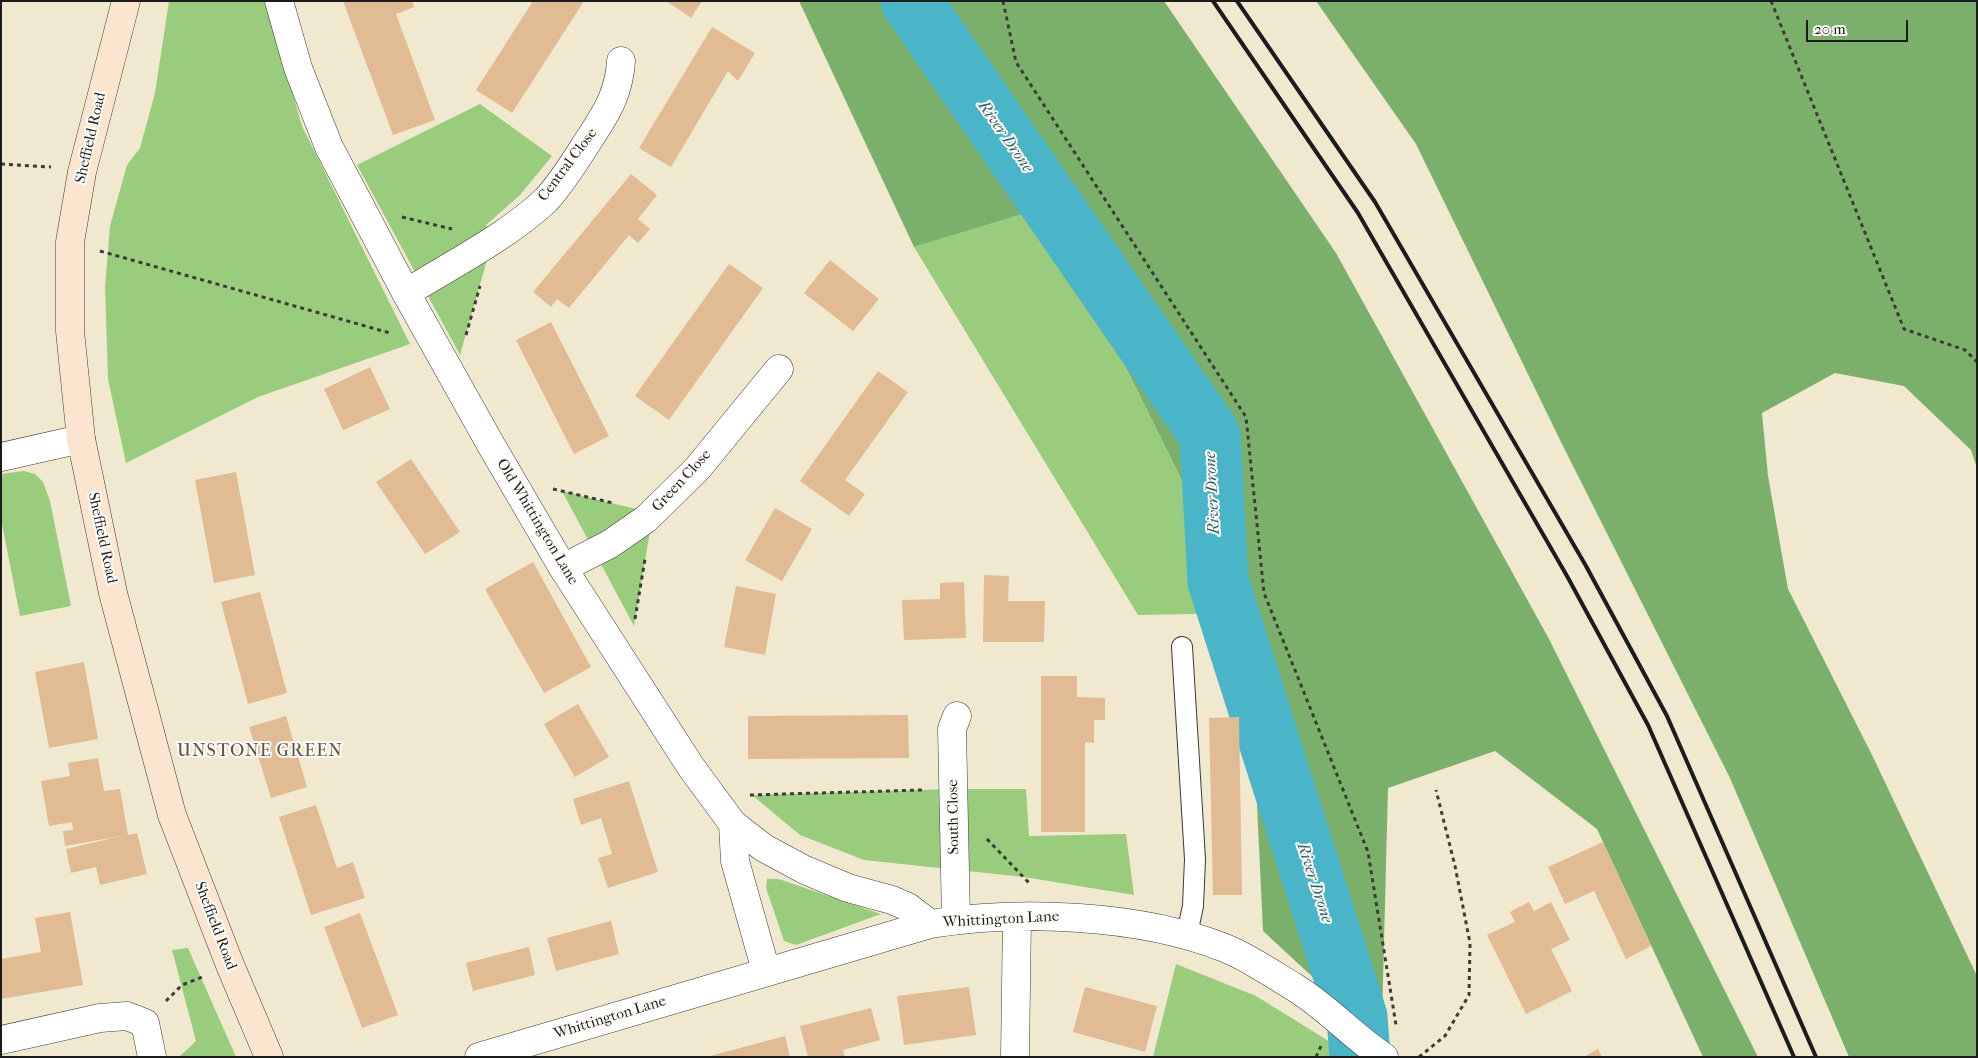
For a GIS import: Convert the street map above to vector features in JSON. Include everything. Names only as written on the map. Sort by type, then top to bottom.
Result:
[{"type":"main road","name":"Sheffield Road","points":[[126,1],[82,172],[70,242],[70,331],[82,439],[113,593],[172,815],[230,965],[269,1057]]},
{"type":"street","name":"Old Whittington Lane","points":[[279,1],[298,68],[329,147],[406,293],[563,568],[691,767],[733,824],[764,848],[805,870],[848,888],[892,900],[943,922]]},
{"type":"street","name":"Central Close","points":[[406,293],[507,230],[546,199],[575,161],[610,107],[620,79],[620,61]]},
{"type":"street","name":"Green Close","points":[[563,568],[610,544],[646,519],[697,469],[779,369]]},
{"type":"street","points":[[1,456],[82,439]]},
{"type":"street","name":"South Close","points":[[943,922],[953,797],[952,729],[957,716]]},
{"type":"street","points":[[733,824],[735,861],[766,971]]},
{"type":"street","name":"Whittington Lane","points":[[480,1057],[766,971],[943,922],[1017,917],[1075,917],[1188,934],[1228,949],[1296,988],[1333,1015],[1380,1054]]},
{"type":"street","points":[[1015,1057],[1017,917]]},
{"type":"street","points":[[1,1040],[100,1018],[127,1016],[145,1023],[152,1057]]},
{"type":"lane","points":[[1182,647],[1195,859],[1193,906],[1188,934]]},
{"type":"path","points":[[1003,1],[1016,62],[1246,417],[1264,593],[1368,852],[1398,1035],[1380,1054]]},
{"type":"path","points":[[1771,1],[1904,329],[1965,350],[1977,362]]},
{"type":"path","points":[[1,164],[49,166],[82,172]]},
{"type":"path","points":[[70,242],[288,305],[434,344]]},
{"type":"path","points":[[511,479],[653,512],[627,668]]},
{"type":"path","points":[[1419,1057],[1444,1036],[1469,995],[1470,943],[1455,866],[1436,790]]},
{"type":"path","points":[[712,796],[953,797],[1062,917]]},
{"type":"path","points":[[145,1023],[182,985],[230,965]]},
{"type":"green space","points":[[169,1],[266,1],[302,126],[410,344],[258,397],[126,463],[108,379],[105,287],[110,226],[127,165],[140,148],[155,93]]},
{"type":"green space","points":[[799,1],[1164,1],[1336,253],[1549,639],[1758,1057],[1703,1057],[1597,829],[1495,751],[1388,788],[1382,1019],[1372,1032],[1263,931],[1248,613],[1046,207],[914,247]]},
{"type":"green space","points":[[1316,1],[1977,1],[1977,468],[1971,450],[1904,386],[1835,373],[1762,413],[1768,476],[1788,589],[1873,757],[1977,976],[1977,1057],[1849,1057],[1730,778],[1561,442],[1416,144]]},
{"type":"green space","points":[[480,104],[552,156],[520,195],[486,225],[493,239],[460,355],[357,165]]},
{"type":"green space","points":[[1046,207],[1248,613],[1138,615],[914,247]]},
{"type":"green space","points":[[24,471],[35,474],[43,482],[50,501],[71,606],[20,616],[1,519],[1,474]]},
{"type":"green space","points":[[562,491],[653,513],[634,626]]},
{"type":"green space","points":[[953,789],[1026,789],[1029,836],[1126,834],[1134,895],[1024,877],[864,860],[800,835],[752,795]]},
{"type":"green space","points":[[767,879],[779,879],[881,914],[796,945],[784,941],[766,888]]},
{"type":"green space","points":[[188,948],[236,1057],[179,1057],[196,1041],[172,950]]},
{"type":"green space","points":[[1176,964],[1256,996],[1340,1048],[1340,1057],[1153,1057]]},
{"type":"building","points":[[343,1],[412,1],[414,7],[396,14],[435,120],[393,135]]},
{"type":"building","points":[[533,1],[584,1],[512,113],[476,90]]},
{"type":"building","points":[[666,1],[702,1],[691,18]]},
{"type":"building","points":[[712,27],[755,53],[738,81],[728,71],[671,167],[639,148]]},
{"type":"building","points":[[631,174],[657,195],[638,219],[650,229],[638,243],[629,235],[569,308],[557,299],[551,307],[533,292]]},
{"type":"building","points":[[830,260],[879,299],[853,331],[804,293]]},
{"type":"building","points":[[729,264],[763,288],[669,420],[635,396]]},
{"type":"building","points":[[551,322],[609,436],[574,454],[516,340]]},
{"type":"building","points":[[370,367],[390,409],[343,430],[324,389]]},
{"type":"building","points":[[878,371],[908,392],[845,480],[865,494],[849,516],[800,481]]},
{"type":"building","points":[[411,459],[460,532],[425,554],[376,482]]},
{"type":"building","points":[[236,472],[255,575],[214,583],[195,480]]},
{"type":"building","points":[[775,508],[812,529],[782,581],[745,560]]},
{"type":"building","points":[[533,562],[591,667],[544,693],[485,589]]},
{"type":"building","points":[[984,575],[1009,576],[1008,601],[1045,601],[1044,642],[983,642]]},
{"type":"building","points":[[964,582],[966,638],[904,640],[902,600],[940,599],[940,583]]},
{"type":"building","points":[[736,586],[776,594],[765,655],[724,647]]},
{"type":"building","points":[[260,592],[287,693],[248,704],[221,602]]},
{"type":"building","points":[[84,662],[98,739],[49,748],[35,672]]},
{"type":"building","points":[[1041,676],[1077,676],[1077,697],[1105,698],[1105,720],[1094,720],[1094,743],[1085,742],[1085,832],[1041,832]]},
{"type":"building","points":[[578,704],[609,757],[575,777],[544,724]]},
{"type":"building","points":[[908,715],[909,758],[748,759],[748,716]]},
{"type":"building","points":[[286,716],[307,787],[271,798],[249,727]]},
{"type":"building","points":[[1239,717],[1242,895],[1213,895],[1209,718]]},
{"type":"building","points":[[98,758],[104,791],[120,789],[128,835],[137,833],[147,874],[100,885],[96,867],[71,873],[66,849],[121,836],[65,846],[63,831],[73,830],[72,822],[49,826],[41,781],[70,776],[68,763]]},
{"type":"building","points":[[629,781],[658,872],[608,888],[598,858],[612,854],[601,818],[581,825],[573,799]]},
{"type":"building","points":[[316,805],[337,868],[353,862],[365,898],[311,915],[279,817]]},
{"type":"building","points":[[1603,842],[1651,946],[1626,959],[1594,891],[1565,904],[1548,867]]},
{"type":"building","points":[[1529,902],[1534,911],[1551,902],[1570,940],[1551,949],[1572,991],[1526,1014],[1487,935],[1515,922],[1510,912]]},
{"type":"building","points":[[70,912],[83,985],[1,999],[1,959],[41,952],[35,918]]},
{"type":"building","points":[[360,913],[398,1015],[362,1028],[324,927]]},
{"type":"building","points":[[611,921],[619,954],[556,971],[547,938]]},
{"type":"building","points":[[529,947],[535,975],[473,991],[466,963]]},
{"type":"building","points":[[969,987],[976,1035],[904,1045],[897,996]]},
{"type":"building","points":[[1085,987],[1157,1006],[1145,1052],[1073,1032]]},
{"type":"building","points":[[871,1008],[880,1040],[843,1050],[845,1057],[808,1057],[800,1026]]},
{"type":"building","points":[[785,1036],[790,1057],[710,1056]]},
{"type":"building","points":[[1598,1049],[1602,1057],[1584,1057]]},
{"type":"waterway","name":"River Drone","points":[[911,1],[1210,435],[1218,581],[1357,1017],[1360,1057]]},
{"type":"railway","points":[[1213,1],[1358,213],[1567,576],[1648,725],[1794,1057]]},
{"type":"railway","points":[[1237,1],[1375,202],[1586,566],[1667,716],[1816,1057]]},
{"type":"district","name":"UNSTONE GREEN","points":[[260,752]]}]
